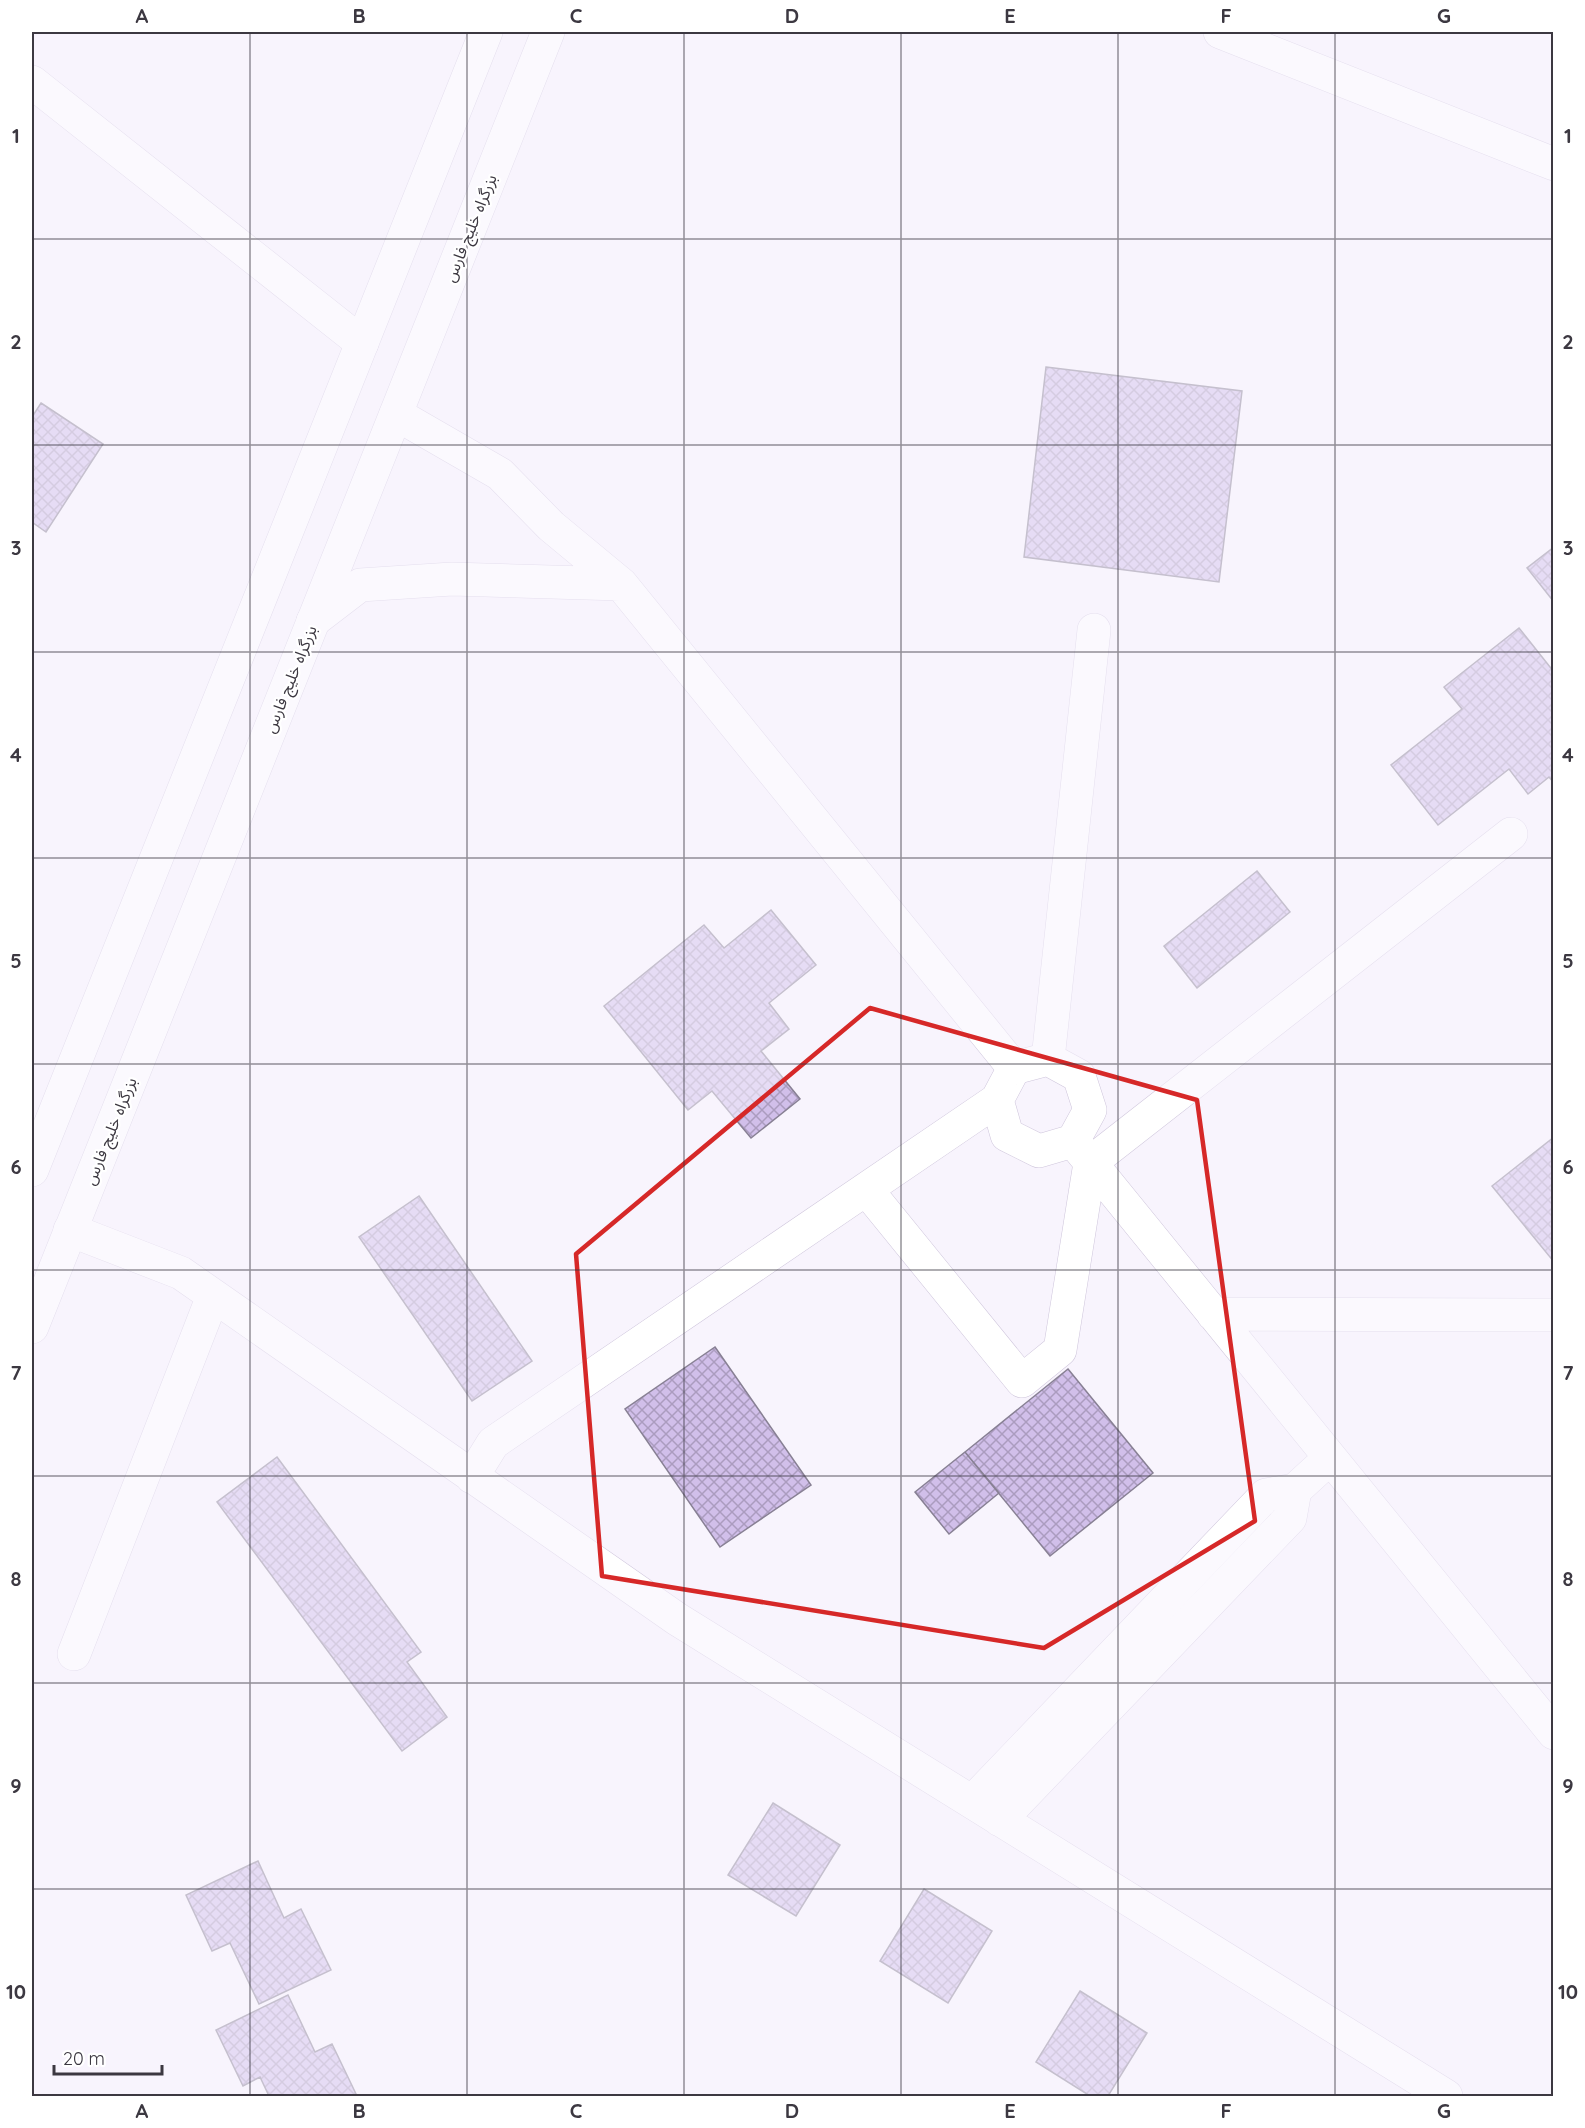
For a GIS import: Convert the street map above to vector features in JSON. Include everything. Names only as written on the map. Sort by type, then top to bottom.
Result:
[{"type":"main road","points":[[32,1170],[486,32]]},
{"type":"main road","name":"بزرگراه خلیج فارس","points":[[32,1327],[548,32]]},
{"type":"main road","points":[[1220,32],[1554,164]]},
{"type":"main road","points":[[32,82],[362,343]]},
{"type":"main road","points":[[396,414],[500,474],[551,526],[621,584],[1014,1068]]},
{"type":"main road","points":[[313,621],[360,585],[452,579],[621,584]]},
{"type":"main road","points":[[1048,1059],[1094,630]]},
{"type":"main road","points":[[997,1100],[1007,1135],[1039,1152],[1082,1152],[1511,834]]},
{"type":"main road","points":[[472,1476],[494,1443],[866,1189],[997,1100],[1014,1068],[1048,1059],[1079,1076],[1090,1110],[1082,1152],[1060,1350],[1022,1382],[866,1189]]},
{"type":"main road","points":[[1082,1152],[1554,1733]]},
{"type":"main road","points":[[70,1230],[181,1274],[677,1618],[1446,2097]]},
{"type":"main road","points":[[74,1654],[213,1296]]},
{"type":"main road","points":[[1214,1314],[1554,1315]]},
{"type":"main road","points":[[972,1802],[1266,1495],[1295,1490],[1330,1458]]},
{"type":"main road","points":[[1000,1820],[1290,1518],[1295,1490]]},
{"type":"highlighted area","points":[[870,1008],[1197,1100],[1255,1521],[1044,1648],[602,1576],[576,1254]]},
{"type":"building","points":[[1046,367],[1242,391],[1219,582],[1024,557]]},
{"type":"building","points":[[41,403],[103,444],[46,532],[32,522],[32,417]]},
{"type":"building","points":[[1554,547],[1554,602],[1527,568]]},
{"type":"building","points":[[1519,628],[1554,672],[1554,783],[1549,777],[1528,794],[1509,769],[1438,825],[1391,765],[1462,709],[1444,687]]},
{"type":"building","points":[[1257,871],[1290,912],[1197,988],[1164,946]]},
{"type":"building","points":[[771,910],[816,965],[769,1003],[789,1029],[761,1051],[800,1099],[751,1138],[712,1091],[688,1110],[604,1006],[704,925],[724,948]]},
{"type":"building","points":[[1554,1137],[1554,1262],[1492,1186]]},
{"type":"building","points":[[419,1196],[532,1361],[472,1401],[359,1237]]},
{"type":"building","points":[[715,1347],[811,1485],[720,1547],[625,1409]]},
{"type":"building","points":[[1068,1369],[1153,1473],[1050,1556],[965,1452]]},
{"type":"building","points":[[965,1452],[999,1493],[949,1534],[915,1492]]},
{"type":"building","points":[[277,1457],[421,1652],[407,1662],[447,1717],[402,1751],[217,1502]]},
{"type":"building","points":[[773,1803],[840,1845],[796,1916],[728,1875]]},
{"type":"building","points":[[258,1861],[284,1918],[301,1909],[331,1970],[259,2004],[230,1943],[212,1951],[186,1895]]},
{"type":"building","points":[[924,1889],[992,1931],[948,2003],[880,1961]]},
{"type":"building","points":[[1080,1991],[1147,2033],[1108,2096],[1090,2096],[1036,2062]]},
{"type":"building","points":[[288,1995],[315,2052],[332,2044],[357,2096],[269,2096],[260,2077],[243,2086],[216,2030]]}]
